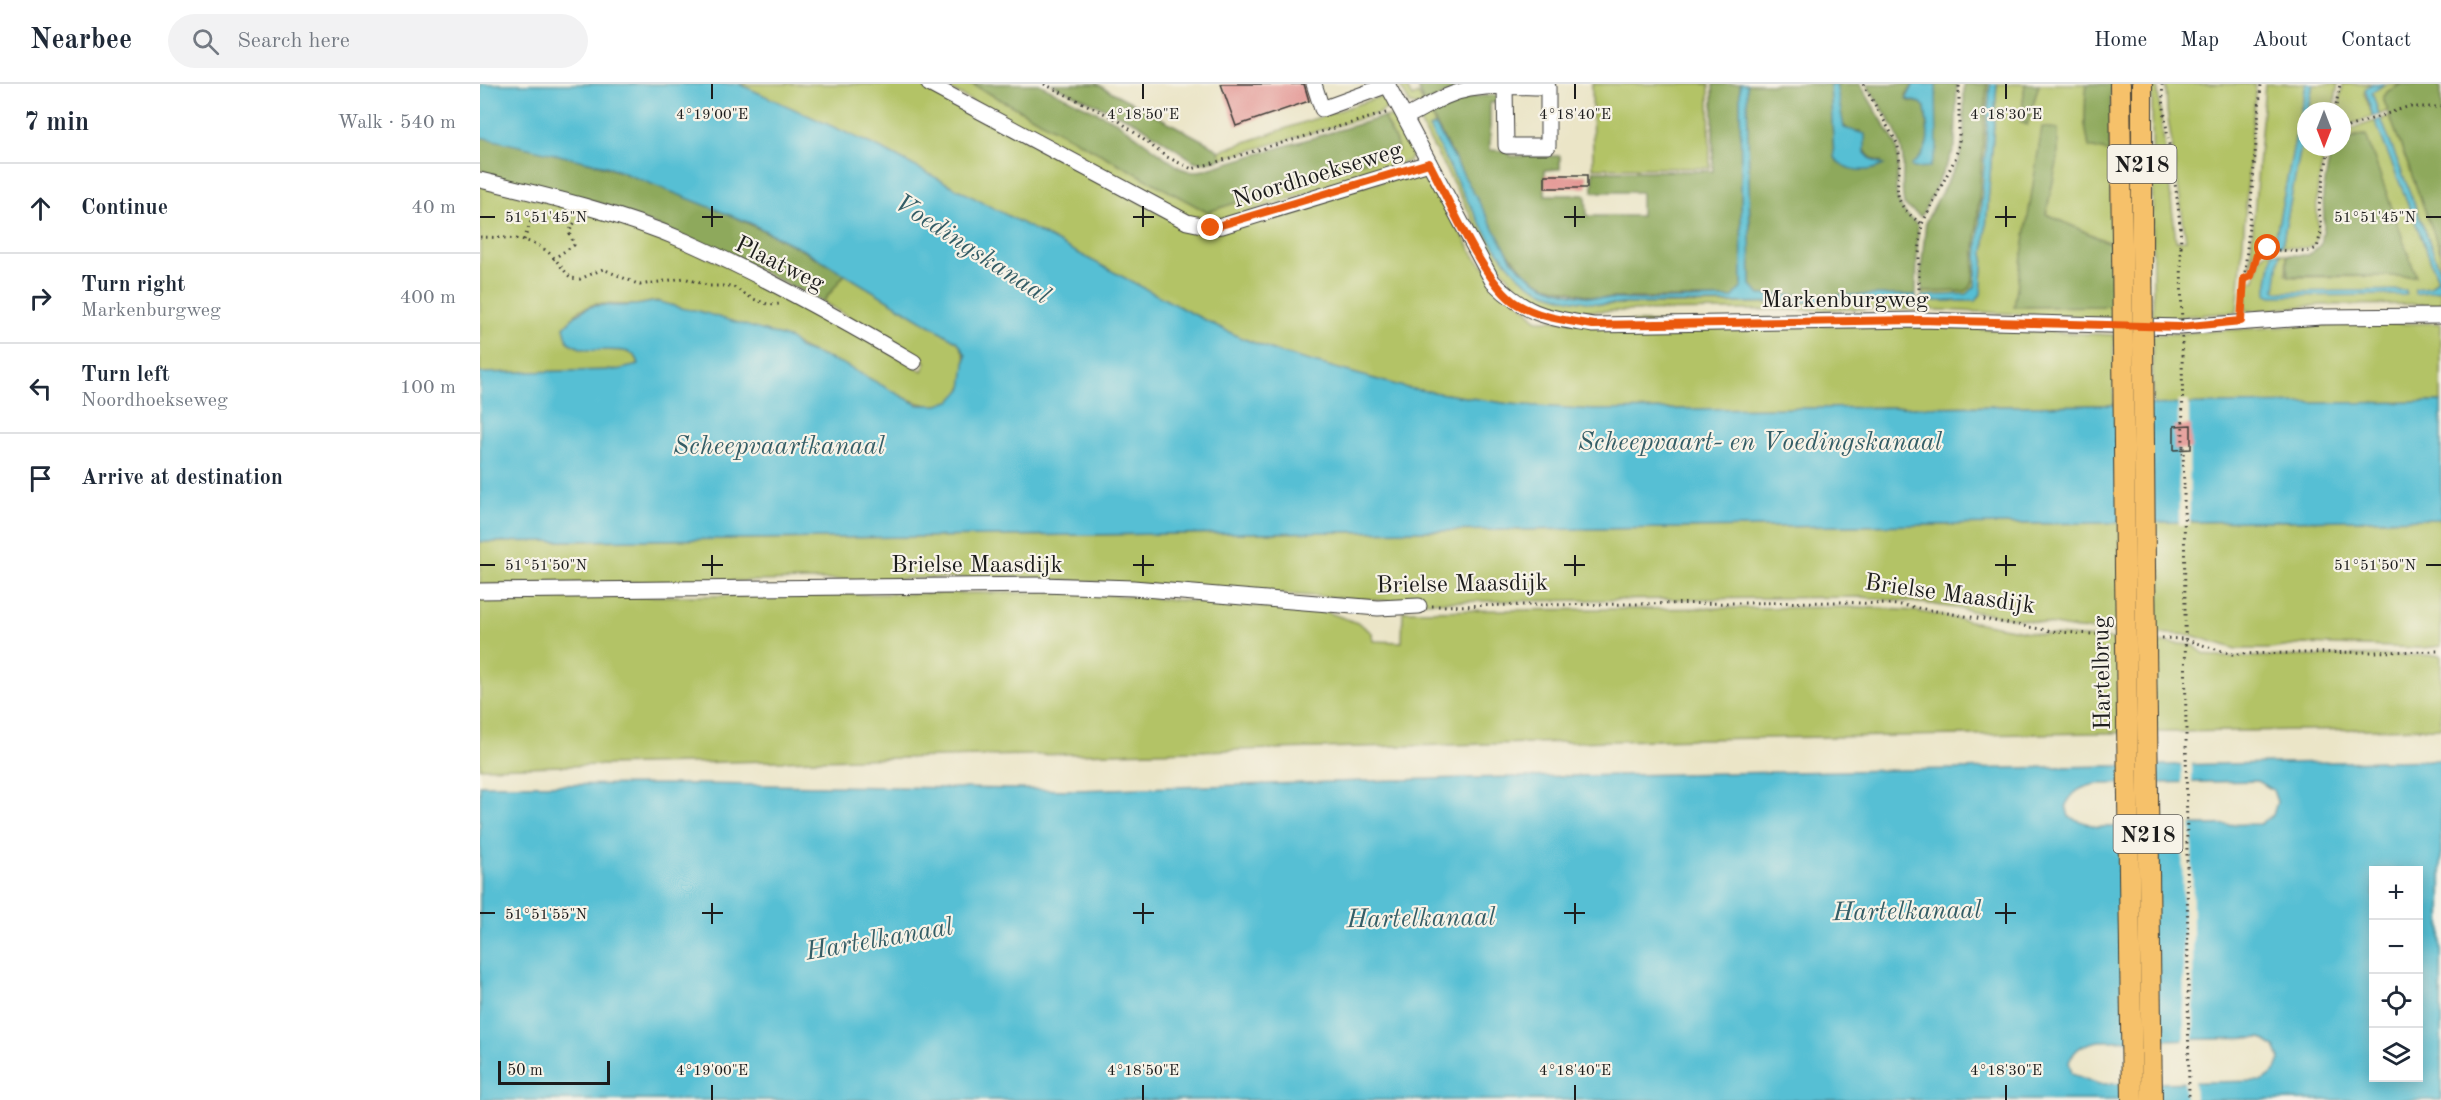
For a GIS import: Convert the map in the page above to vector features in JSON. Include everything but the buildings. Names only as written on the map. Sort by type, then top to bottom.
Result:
[{"type":"main road","name":"Hartelbrug","points":[[2120,84],[2132,1100]]},
{"type":"main road","name":"Hartelbrug","points":[[2142,84],[2152,1100]]},
{"type":"street","name":"Noordhoekseweg","points":[[929,84],[1187,222],[1200,226],[1222,226],[1429,163]]},
{"type":"street","points":[[1314,84],[1322,109],[1388,85]]},
{"type":"street","name":"Markenburgweg","points":[[1388,85],[1493,282],[1515,303],[1543,316],[1593,325],[1920,320],[2180,327],[2321,317],[2441,316]]},
{"type":"street","points":[[1403,113],[1459,91],[1505,87],[1548,87],[1548,146],[1506,147],[1505,87]]},
{"type":"street","name":"Plaatweg","points":[[480,180],[588,208],[683,241],[793,294],[914,362]]},
{"type":"street","name":"Brielse Maasdijk","points":[[480,591],[1041,585],[1133,588],[1378,608],[1419,606]]},
{"type":"path","points":[[1044,84],[1118,120],[1165,156],[1192,169],[1403,113]]},
{"type":"path","points":[[1863,84],[1897,144],[1900,154],[1897,193],[1900,204],[1905,212],[1922,224]]},
{"type":"path","points":[[1919,307],[1922,224],[1955,159],[1959,144],[1959,84]]},
{"type":"path","points":[[2162,84],[2181,247],[2189,1100]]},
{"type":"path","points":[[2241,321],[2261,84]]},
{"type":"path","points":[[2337,102],[2340,84]]},
{"type":"path","points":[[2351,127],[2407,107],[2441,107]]},
{"type":"path","points":[[2244,279],[2251,276],[2258,251],[2268,248],[2306,252],[2317,248],[2321,232],[2319,206],[2327,156]]},
{"type":"path","points":[[554,259],[571,249],[573,244],[569,232],[571,227],[588,208]]},
{"type":"path","points":[[524,240],[531,221]]},
{"type":"path","points":[[480,237],[533,242],[554,259],[571,278],[580,279],[603,269],[640,285],[684,278],[710,286],[732,286],[753,299],[770,305],[781,304],[793,294]]},
{"type":"path","name":"Brielse Maasdijk","points":[[1419,606],[1840,602],[1902,605],[2058,632],[2114,635]]},
{"type":"path","points":[[2160,638],[2183,639],[2232,654],[2441,651]]},
{"type":"green space","points":[[739,84],[922,84],[1190,229],[1412,174],[1431,180],[1475,257],[1537,320],[1939,327],[2114,335],[2114,405],[1593,410],[1509,404],[1407,388],[1281,353],[1239,337],[884,150]]},
{"type":"green space","points":[[940,84],[972,84],[1207,212],[1397,151],[1396,142],[1383,117],[1396,117],[1414,151],[1409,161],[1215,223],[1193,220]]},
{"type":"green space","points":[[972,84],[1039,84],[1117,122],[1180,168],[1192,172],[1383,117],[1396,142],[1398,151],[1207,212]]},
{"type":"green space","points":[[1051,84],[1097,84],[1211,145],[1219,151],[1221,159],[1202,163],[1194,161],[1137,123]]},
{"type":"green space","points":[[1399,84],[1405,84],[1412,97],[1418,94],[1424,104],[1419,106],[1410,104]]},
{"type":"green space","points":[[1417,84],[1468,84],[1424,104]]},
{"type":"green space","points":[[1592,84],[1709,84],[1710,168],[1593,168]]},
{"type":"green space","points":[[1713,84],[1740,84],[1742,287],[1733,298],[1599,298],[1545,285],[1526,274],[1501,244],[1430,113],[1461,98],[1495,95],[1502,102],[1490,103],[1490,150],[1509,151],[1510,156],[1560,156],[1560,169],[1545,170],[1545,195],[1586,195],[1587,216],[1641,216],[1641,192],[1593,192],[1593,171],[1713,171]]},
{"type":"green space","points":[[1747,84],[1830,84],[1834,157],[1844,166],[1856,168],[1882,162],[1868,155],[1861,131],[1850,131],[1841,123],[1836,84],[1860,84],[1896,144],[1897,196],[1900,205],[1918,225],[1916,295],[1760,295],[1751,285]]},
{"type":"green space","points":[[1866,84],[1914,84],[1906,95],[1909,101],[1921,103],[1925,107],[1929,145],[1914,168],[1930,166],[1936,84],[1957,84],[1955,147],[1921,217],[1904,205],[1903,158],[1900,143],[1887,116]]},
{"type":"green space","points":[[1964,84],[1987,84],[1973,280],[1971,287],[1965,291],[1922,292],[1921,270],[1926,221],[1959,160],[1964,136]]},
{"type":"green space","points":[[1987,84],[1990,84],[1975,287],[1967,294],[1922,296],[1922,292],[1965,291],[1973,280]]},
{"type":"green space","points":[[1997,84],[2025,84],[2021,122],[2027,125],[2039,84],[2086,84],[2085,124],[2089,147],[2110,152],[2112,244],[2046,214],[2058,158],[2014,307],[2113,306],[2113,319],[1922,309],[1922,301],[1976,301],[1981,294]]},
{"type":"green space","points":[[2025,84],[2039,84],[2027,125],[2021,122]]},
{"type":"green space","points":[[2086,84],[2111,84],[2110,152],[2089,147],[2085,124]]},
{"type":"green space","points":[[2152,84],[2157,84],[2176,241],[2186,240],[2167,111],[2166,84],[2256,84],[2237,312],[2153,319]]},
{"type":"green space","points":[[2265,84],[2306,84],[2302,102],[2297,102],[2297,129],[2274,245],[2255,250],[2249,274]]},
{"type":"green space","points":[[2313,84],[2338,84],[2335,102],[2310,102]]},
{"type":"green space","points":[[2343,84],[2372,84],[2364,93],[2373,117],[2351,124],[2351,102],[2340,102]]},
{"type":"green space","points":[[2385,84],[2402,84],[2388,91],[2383,98],[2388,111],[2379,115],[2372,92]]},
{"type":"green space","points":[[2402,84],[2438,84],[2441,88],[2441,253],[2383,98],[2388,91]]},
{"type":"green space","points":[[1379,97],[1385,98],[1390,106],[1380,113],[1221,159],[1219,151]]},
{"type":"green space","points":[[1430,113],[1435,125],[1429,128],[1573,300],[1601,304],[1916,301],[1916,309],[1602,311],[1570,310],[1551,305],[1534,298],[1513,283],[1496,261],[1419,121]]},
{"type":"green space","points":[[2390,116],[2441,253],[2441,272],[2381,119]]},
{"type":"green space","points":[[2375,121],[2438,279],[2430,287],[2415,289],[2416,294],[2441,290],[2441,304],[2323,305],[2246,311],[2246,282],[2255,280],[2260,258],[2268,251],[2273,252],[2267,288],[2279,292],[2275,290],[2274,285],[2280,253],[2287,255],[2286,274],[2293,277],[2416,276],[2363,135],[2351,138],[2351,129]]},
{"type":"green space","points":[[2042,127],[2058,129],[2058,158],[2046,214],[2112,244],[2113,306],[2014,307]]},
{"type":"green space","points":[[2366,135],[2416,276],[2288,276],[2287,255],[2308,255],[2321,245],[2324,225],[2323,194],[2329,156],[2351,156],[2351,139]]},
{"type":"green space","points":[[480,137],[576,158],[668,189],[758,228],[845,274],[823,302],[735,258],[612,207],[544,187],[489,176],[480,169]]},
{"type":"green space","points":[[2299,156],[2324,156],[2317,196],[2318,237],[2314,244],[2307,247],[2282,246]]},
{"type":"green space","points":[[480,185],[605,216],[724,264],[845,326],[922,371],[926,362],[823,302],[845,274],[958,342],[966,363],[963,385],[954,399],[941,405],[906,399],[836,362],[802,348],[790,339],[657,301],[635,305],[595,304],[580,310],[564,327],[568,342],[573,345],[590,350],[626,352],[637,358],[639,365],[617,370],[480,373]]},
{"type":"green space","points":[[2441,323],[2441,402],[2153,405],[2152,335],[2308,325]]},
{"type":"green space","points":[[2441,519],[2441,646],[2422,648],[2304,644],[2271,649],[2236,649],[2191,635],[2077,629],[1931,604],[1862,597],[1405,602],[1015,577],[480,585],[480,542]]},
{"type":"green space","points":[[1074,592],[1327,612],[1360,624],[1372,633],[1373,641],[1402,642],[1403,611],[1860,607],[1915,611],[2040,634],[2193,645],[2203,653],[2217,657],[2441,655],[2441,728],[1699,739],[480,768],[480,598]]},
{"type":"water","points":[[480,84],[739,84],[884,150],[1239,337],[1281,353],[1407,388],[1509,404],[1593,410],[2441,402],[2441,519],[480,542],[480,373],[617,370],[639,365],[637,358],[626,352],[587,350],[568,342],[564,327],[574,317],[590,307],[655,302],[695,310],[791,339],[799,348],[843,364],[918,405],[938,405],[952,400],[962,389],[966,355],[958,342],[811,254],[750,223],[606,166],[480,137]]},
{"type":"water","points":[[1740,84],[1747,84],[1751,285],[1760,295],[1916,295],[1916,301],[1601,304],[1547,293],[1531,285],[1517,274],[1503,257],[1474,213],[1429,128],[1435,125],[1512,260],[1539,283],[1564,292],[1611,299],[1732,298],[1742,287]]},
{"type":"water","points":[[1830,84],[1836,84],[1844,128],[1865,134],[1865,153],[1872,160],[1884,165],[1864,170],[1850,169],[1834,157]]},
{"type":"water","points":[[1914,84],[1936,84],[1937,148],[1930,167],[1914,168],[1911,166],[1923,152],[1928,139],[1925,107],[1921,103],[1906,99]]},
{"type":"water","points":[[1990,84],[1997,84],[1981,294],[1976,301],[1922,301],[1922,296],[1967,294],[1975,287]]},
{"type":"water","points":[[2306,84],[2313,84],[2310,102],[2302,102]]},
{"type":"water","points":[[2372,84],[2385,84],[2372,92],[2379,115],[2373,117],[2365,89]]},
{"type":"water","points":[[2381,119],[2441,272],[2441,290],[2415,294],[2415,289],[2430,287],[2438,279],[2375,121]]},
{"type":"water","points":[[2297,129],[2297,156],[2299,156],[2282,246],[2274,245]]},
{"type":"water","points":[[2273,252],[2280,253],[2275,290],[2279,292],[2406,290],[2406,295],[2272,296],[2267,294],[2267,288]]},
{"type":"water","name":"Hartelkanaal","points":[[2441,760],[2441,1100],[480,1100],[480,785],[696,784],[1077,790],[1463,778]],"holes":[[[2258,781],[2273,790],[2277,802],[2273,815],[2260,824],[2097,827],[2069,817],[2066,805],[2078,790],[2097,784]],[[2261,1038],[2275,1047],[2280,1059],[2275,1072],[2262,1081],[2099,1084],[2072,1074],[2069,1062],[2080,1047],[2099,1041]]]},
{"type":"pier","points":[[2178,401],[2189,401],[2190,525],[2179,525]]},
{"type":"pier","points":[[2181,760],[2192,760],[2192,785],[2182,786]]},
{"type":"pier","points":[[2182,822],[2192,822],[2194,1043],[2184,1043]]},
{"type":"pier","points":[[2184,1079],[2194,1079],[2195,1100],[2185,1100]]},
{"type":"route","points":[[1211,228],[1429,163],[1493,282],[1515,303],[1543,316],[1593,325],[1920,320],[2073,326],[2180,327],[2241,321],[2244,279],[2251,276],[2258,251],[2268,248]]},
{"type":"water label","name":"Voedingskanaal","points":[[973,248]]},
{"type":"water label","name":"Scheepvaart- en Voedingskanaal","points":[[1760,441]]},
{"type":"water label","name":"Scheepvaartkanaal","points":[[779,445]]}]
